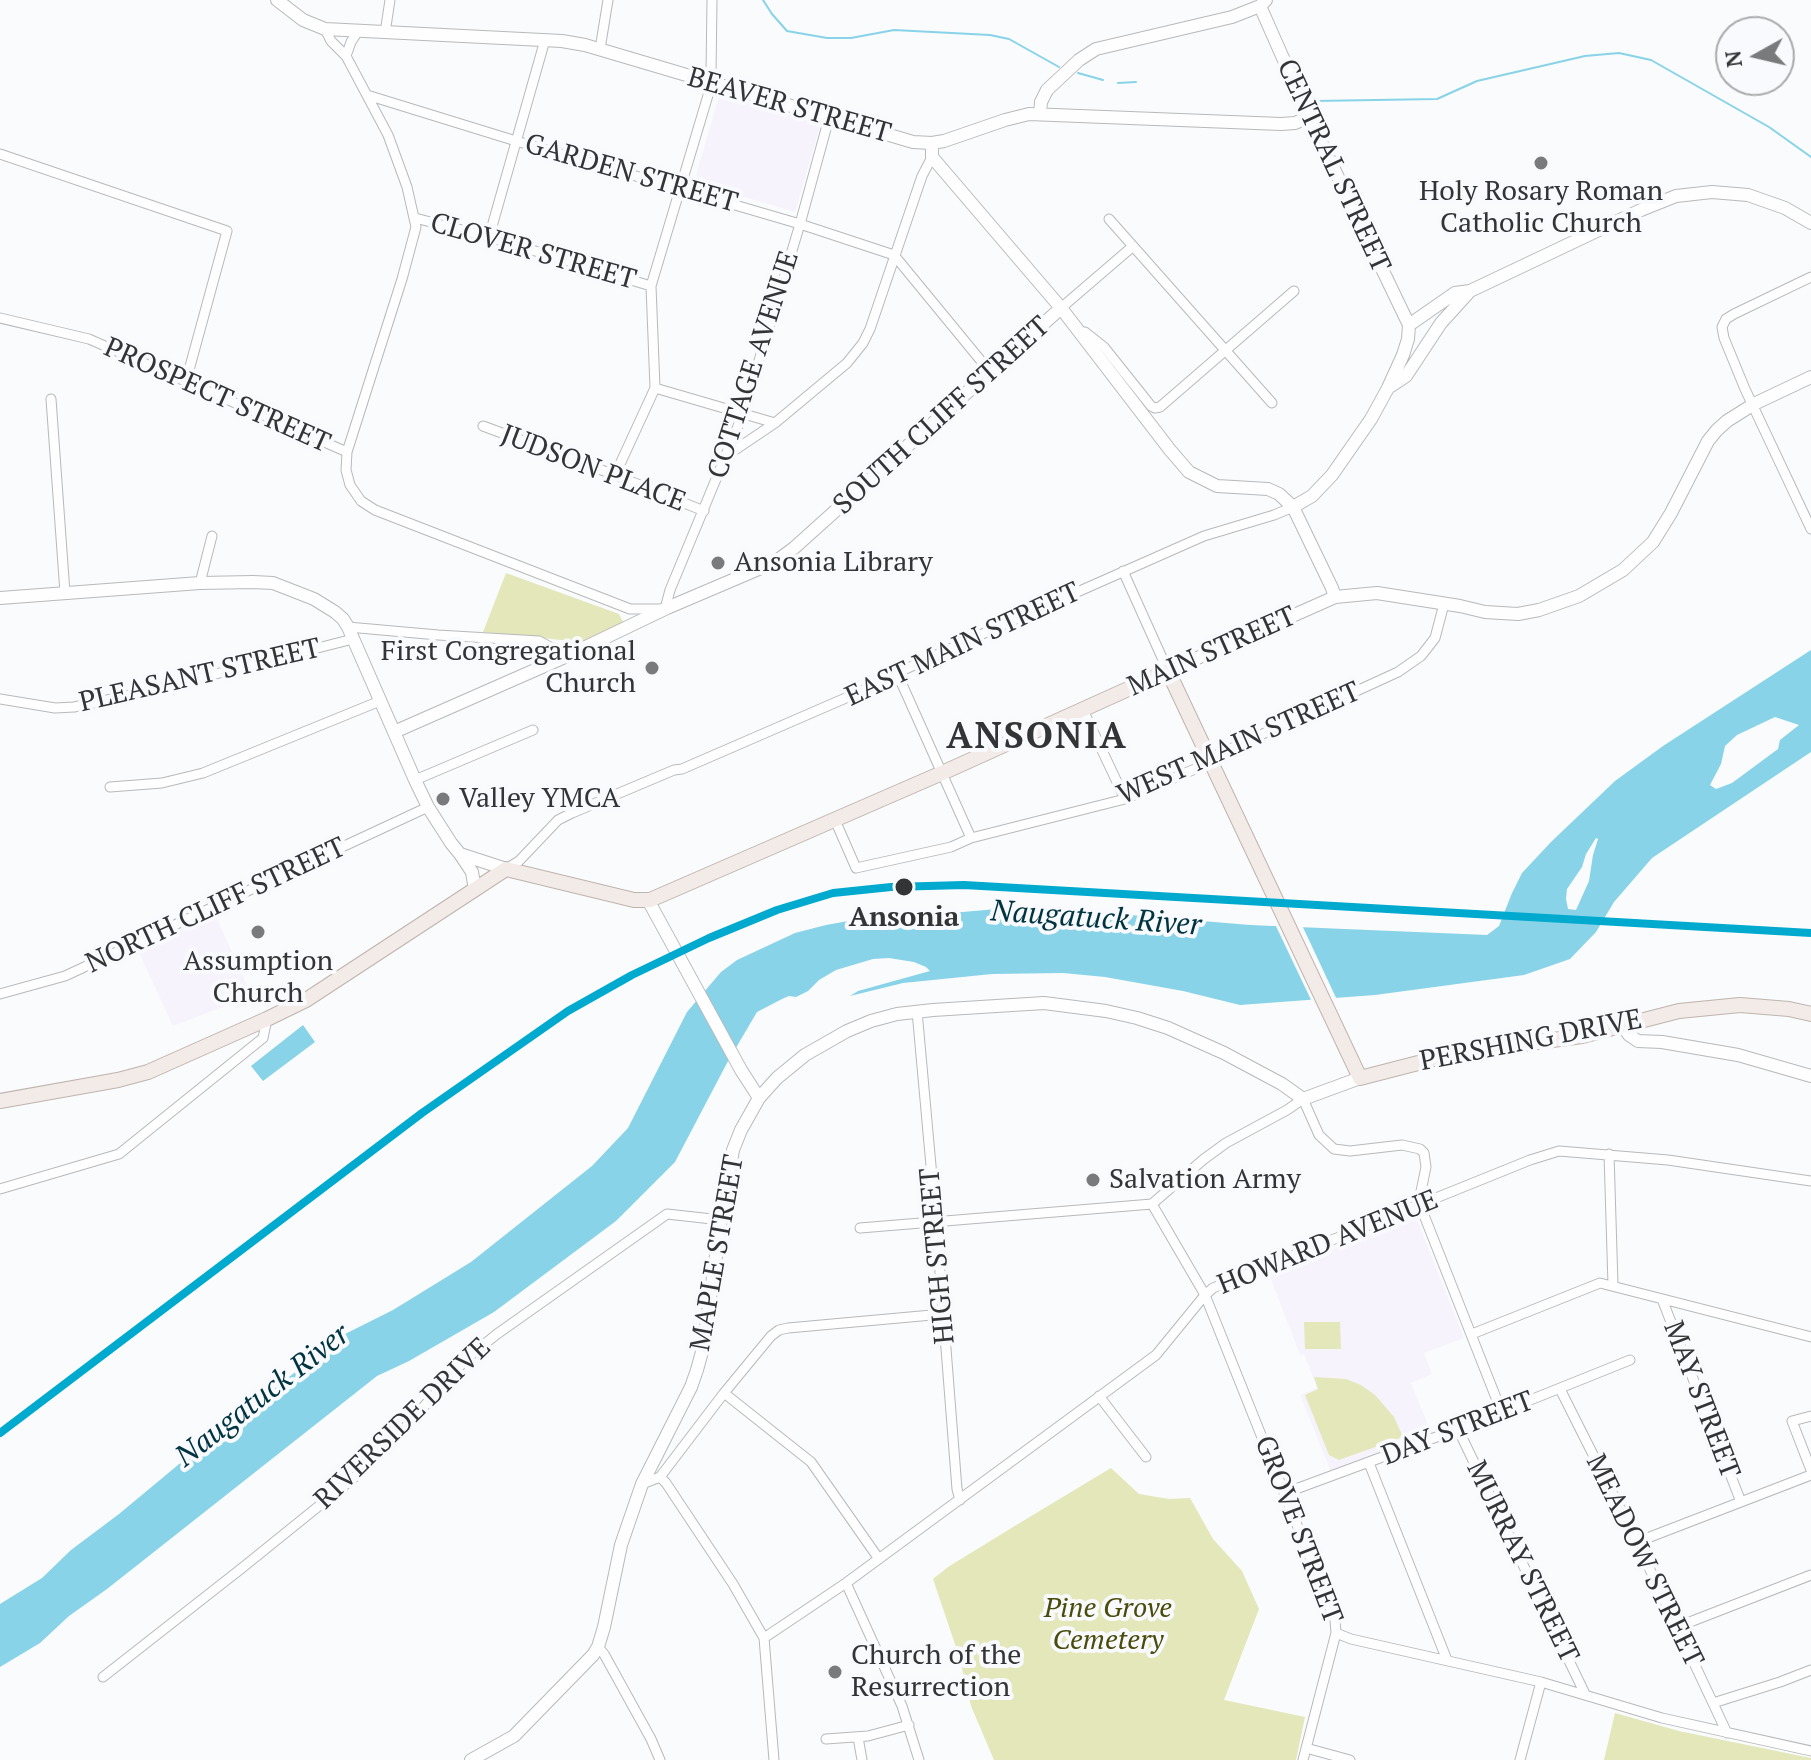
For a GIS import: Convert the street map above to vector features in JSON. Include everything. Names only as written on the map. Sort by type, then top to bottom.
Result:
[{"type":"main road","name":"BEAVER STREET","points":[[277,0],[303,20],[325,29],[545,40],[600,49],[913,142],[932,143],[1029,114],[1281,124],[1295,123],[1309,117]]},
{"type":"main road","points":[[1040,114],[1047,90],[1085,55],[1096,49],[1232,17],[1263,3]]},
{"type":"main road","name":"CENTRAL STREET","points":[[1263,3],[1309,117],[1409,325]]},
{"type":"main road","points":[[932,143],[932,157],[1061,308],[1189,472],[1217,486],[1268,489],[1293,507],[1335,597]]},
{"type":"main road","points":[[1409,325],[1455,293],[1470,291],[1676,196],[1712,192],[1748,195],[1785,208],[1811,223]]},
{"type":"main road","name":"EAST MAIN STREET","points":[[1388,388],[1406,376],[1441,323],[1470,291]]},
{"type":"main road","name":"SOUTH CLIFF STREET","points":[[394,732],[775,562],[1061,308]]},
{"type":"main road","points":[[1409,325],[1441,323]]},
{"type":"main road","name":"EAST MAIN STREET","points":[[1293,507],[1312,496],[1332,475],[1371,419],[1406,347],[1409,325]]},
{"type":"main road","name":"MAIN STREET","points":[[648,900],[942,773],[1335,597],[1377,593],[1485,612],[1518,614],[1579,596],[1623,570],[1659,534],[1708,441],[1727,421],[1754,404],[1811,377]]},
{"type":"main road","points":[[0,598],[200,583],[273,583],[314,599],[343,619],[428,807],[472,872],[475,890]]},
{"type":"main road","points":[[1168,671],[1360,1078]]},
{"type":"main road","points":[[460,854],[506,869],[634,900],[648,900],[759,1098],[805,1055],[833,1037],[871,1021],[917,1011],[1044,1003],[1137,1018],[1168,1028],[1224,1053],[1303,1099]]},
{"type":"main road","points":[[0,1101],[148,1072],[267,1019],[306,1000],[506,869]]},
{"type":"main road","name":"PERSHING DRIVE","points":[[1303,1099],[1360,1078],[1457,1053],[1582,1036],[1689,1009],[1740,1005],[1811,1014]]},
{"type":"main road","points":[[1647,1018],[1662,1042]]},
{"type":"main road","points":[[1622,1025],[1633,1039],[1738,1055],[1811,1076]]},
{"type":"main road","name":"MAPLE STREET","points":[[598,1647],[621,1545],[642,1484],[697,1370],[733,1150],[759,1098]]},
{"type":"main road","points":[[471,1760],[514,1736],[598,1647]]},
{"type":"street","points":[[385,33],[390,0]]},
{"type":"street","points":[[600,49],[608,0]]},
{"type":"street","points":[[615,475],[655,388],[651,286],[710,83],[712,0]]},
{"type":"street","points":[[325,29],[331,41],[346,56],[396,154],[415,218],[414,236],[347,452]]},
{"type":"street","points":[[346,56],[358,31]]},
{"type":"street","points":[[489,237],[545,40]]},
{"type":"street","name":"GARDEN STREET","points":[[367,95],[894,255]]},
{"type":"street","name":"COTTAGE AVENUE","points":[[665,609],[670,590],[743,414],[829,118]]},
{"type":"street","points":[[0,154],[227,231],[186,381]]},
{"type":"street","points":[[726,456],[775,423],[847,363],[863,343],[922,176],[932,157]]},
{"type":"street","name":"CLOVER STREET","points":[[415,218],[651,286]]},
{"type":"street","points":[[1109,219],[1272,403]]},
{"type":"street","name":"SOUTH CLIFF STREET","points":[[1061,308],[1132,247]]},
{"type":"street","points":[[894,255],[991,373]]},
{"type":"street","points":[[1811,277],[1734,314],[1726,319],[1722,327],[1745,389],[1811,529]]},
{"type":"street","points":[[1061,308],[1104,347],[1155,408],[1160,407],[1294,291]]},
{"type":"street","name":"PROSPECT STREET","points":[[0,318],[89,339],[347,452],[346,470],[350,485],[361,501],[375,510],[630,609],[665,609]]},
{"type":"street","points":[[655,388],[775,423]]},
{"type":"street","points":[[51,399],[65,593]]},
{"type":"street","name":"JUDSON PLACE","points":[[483,426],[704,511]]},
{"type":"street","name":"EAST MAIN STREET","points":[[506,869],[519,861],[564,817],[878,684],[1204,536],[1293,507]]},
{"type":"street","points":[[200,583],[212,536]]},
{"type":"street","points":[[1123,571],[1168,671]]},
{"type":"street","name":"WEST MAIN STREET","points":[[835,820],[856,868],[951,847],[971,838],[1125,799],[1398,672],[1421,656],[1435,638],[1444,604]]},
{"type":"street","name":"PLEASANT STREET","points":[[0,699],[55,708],[74,707],[145,692],[350,633],[539,641],[567,656]]},
{"type":"street","points":[[897,673],[971,838]]},
{"type":"street","points":[[110,787],[162,783],[203,773],[380,701]]},
{"type":"street","points":[[1083,710],[1125,799]]},
{"type":"street","points":[[415,780],[533,730]]},
{"type":"street","name":"NORTH CLIFF STREET","points":[[0,994],[65,976],[428,807]]},
{"type":"street","name":"HIGH STREET","points":[[917,1011],[960,1500]]},
{"type":"street","points":[[0,1189],[119,1154],[263,1038],[267,1019]]},
{"type":"street","points":[[860,1228],[1152,1204],[1226,1143],[1303,1099],[1319,1135],[1334,1149],[1350,1151],[1402,1145],[1424,1153],[1426,1159],[1420,1205],[1502,1413]]},
{"type":"street","name":"HOWARD AVENUE","points":[[764,1638],[846,1583],[1156,1355],[1213,1288],[1559,1151],[1668,1160],[1811,1181]]},
{"type":"street","points":[[1609,1154],[1613,1285]]},
{"type":"street","name":"GROVE STREET","points":[[1152,1204],[1205,1295],[1335,1620],[1336,1633],[1541,1682],[1662,1718],[1811,1751]]},
{"type":"street","name":"RIVERSIDE DRIVE","points":[[103,1677],[361,1472],[395,1439],[466,1359],[497,1334],[667,1214],[721,1220]]},
{"type":"street","points":[[1472,1334],[1600,1283],[1811,1337]]},
{"type":"street","name":"MAY STREET","points":[[1662,1299],[1741,1502]]},
{"type":"street","points":[[642,1484],[660,1477],[771,1336],[783,1329],[943,1314]]},
{"type":"street","name":"DAY STREET","points":[[1285,1493],[1502,1413],[1630,1360]]},
{"type":"street","name":"MEADOW STREET","points":[[1560,1389],[1637,1542],[1727,1733]]},
{"type":"street","points":[[724,1393],[811,1462],[879,1559]]},
{"type":"street","points":[[1099,1396],[1146,1457]]},
{"type":"street","points":[[1637,1542],[1811,1473],[1792,1421],[1811,1416]]},
{"type":"street","name":"MURRAY STREET","points":[[1458,1429],[1585,1694]]},
{"type":"street","points":[[1369,1463],[1447,1660]]},
{"type":"street","points":[[660,1477],[733,1584],[764,1638],[774,1760]]},
{"type":"street","points":[[1677,1627],[1811,1575]]},
{"type":"street","points":[[846,1583],[902,1706],[919,1760]]},
{"type":"street","points":[[1303,1760],[1336,1633]]},
{"type":"street","points":[[598,1647],[660,1760]]},
{"type":"street","points":[[1713,1703],[1811,1670]]},
{"type":"street","points":[[1520,1760],[1541,1682]]},
{"type":"street","points":[[826,1739],[858,1737],[909,1725]]},
{"type":"street","points":[[858,1737],[862,1760]]},
{"type":"street","points":[[1306,1748],[1350,1760]]},
{"type":"shaded area","points":[[720,93],[821,123],[795,212],[694,182]]},
{"type":"shaded area","points":[[212,908],[252,996],[173,1026],[135,944]]},
{"type":"shaded area","points":[[1410,1220],[1418,1222],[1464,1338],[1424,1353],[1432,1374],[1411,1383],[1431,1432],[1331,1472],[1300,1395],[1317,1388],[1304,1354],[1300,1355],[1269,1274]]},
{"type":"green space","points":[[506,573],[619,614],[623,622],[581,642],[483,632]]},
{"type":"green space","points":[[1304,1322],[1340,1322],[1341,1349],[1305,1349]]},
{"type":"green space","points":[[1314,1377],[1346,1379],[1361,1385],[1375,1395],[1394,1417],[1403,1437],[1339,1460],[1329,1455],[1305,1395],[1318,1389]]},
{"type":"green space","name":"Pine Grove Cemetery","points":[[1111,1468],[1139,1494],[1169,1499],[1190,1498],[1213,1539],[1242,1571],[1259,1609],[1224,1700],[1305,1717],[1296,1760],[994,1760],[971,1706],[959,1656],[933,1579]]},
{"type":"green space","points":[[1615,1713],[1679,1731],[1811,1760],[1604,1760]]},
{"type":"water","name":"Naugatuck River","points":[[1811,650],[1811,752],[1652,858],[1614,902],[1596,932],[1570,959],[1524,975],[1375,995],[1240,1005],[1183,991],[1063,973],[992,974],[903,983],[850,996],[930,971],[914,962],[889,958],[873,959],[836,970],[808,991],[796,997],[789,996],[757,1012],[675,1162],[616,1221],[494,1312],[377,1376],[69,1616],[40,1643],[0,1667],[0,1604],[42,1578],[71,1550],[341,1336],[393,1310],[471,1262],[592,1166],[628,1128],[687,1012],[721,972],[737,960],[795,933],[826,925],[876,916],[1009,908],[1250,925],[1487,935],[1499,926],[1522,873],[1615,781],[1663,746]],"holes":[[[1775,717],[1799,725],[1780,740],[1778,749],[1732,783],[1716,789],[1710,785],[1721,764],[1725,746],[1737,735]],[[1596,838],[1589,881],[1576,910],[1568,909],[1567,889]]]},
{"type":"water","points":[[303,1025],[315,1042],[263,1081],[251,1066]]},
{"type":"pier","points":[[1274,922],[1301,923],[1338,1002],[1313,1004]]},
{"type":"waterway","points":[[763,0],[787,31],[827,38],[851,38],[894,30],[990,35],[1009,39],[1059,67]]},
{"type":"waterway","points":[[1314,101],[1437,99],[1477,81],[1585,56],[1619,53],[1651,60],[1769,127],[1811,157]]},
{"type":"waterway","points":[[1078,73],[1103,80]]},
{"type":"waterway","points":[[1118,83],[1136,82]]},
{"type":"transit line","points":[[0,1433],[422,1113],[568,1011],[632,975],[709,938],[777,910],[833,893],[891,887],[964,885],[1811,933]]},
{"type":"place","name":"Holy Rosary Roman Catholic Church","points":[[1541,163]]},
{"type":"place","name":"Ansonia Library","points":[[718,563]]},
{"type":"place","name":"First Congregational Church","points":[[652,668]]},
{"type":"place","name":"Valley YMCA","points":[[443,799]]},
{"type":"place","name":"Ansonia","points":[[904,887]]},
{"type":"place","name":"Assumption Church","points":[[258,932]]},
{"type":"place","name":"Salvation Army","points":[[1093,1180]]},
{"type":"place","name":"Church of the Resurrection","points":[[835,1672]]},
{"type":"district","name":"ANSONIA","points":[[1037,738]]}]
